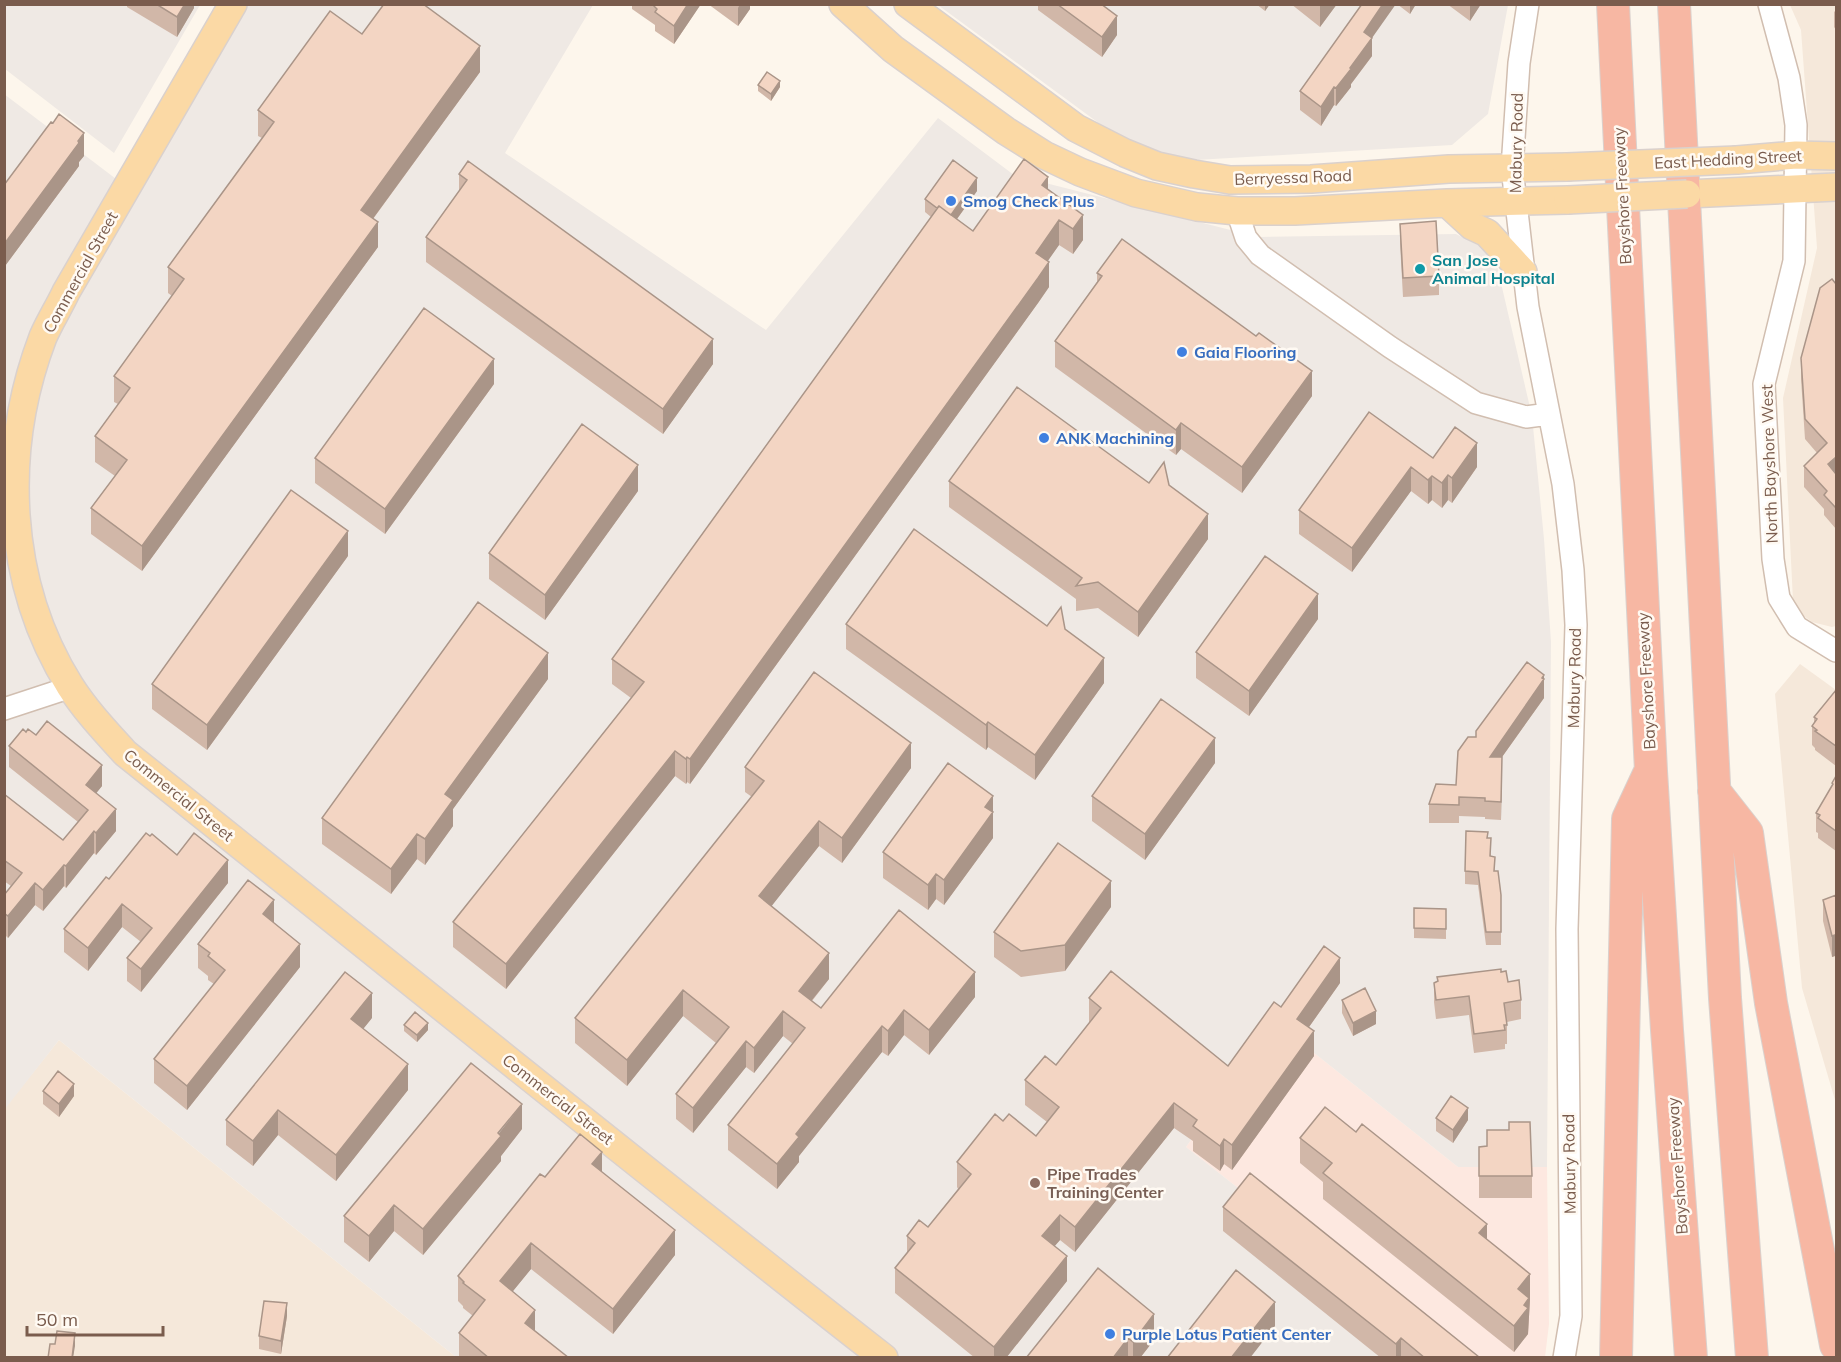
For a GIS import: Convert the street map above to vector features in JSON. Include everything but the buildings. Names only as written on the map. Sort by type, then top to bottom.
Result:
[{"type":"highway","name":"Bayshore Freeway","points":[[1613,4],[1651,771],[1691,1358]]},
{"type":"highway","points":[[1674,4],[1725,998],[1752,1358]]},
{"type":"highway","points":[[1616,1358],[1628,819],[1651,771]]},
{"type":"highway","points":[[1714,791],[1747,833],[1771,1003],[1836,1344]]},
{"type":"main road","name":"Commercial Street","points":[[233,4],[62,301],[43,337],[26,388],[18,417],[12,489],[17,546],[33,608],[48,647],[71,687],[98,724],[125,753],[508,1061],[884,1358]]},
{"type":"main road","name":"Berryessa Road","points":[[843,4],[893,49],[1006,131],[1044,155],[1080,172],[1136,193],[1197,207],[1237,211],[1295,211],[1515,201]]},
{"type":"main road","name":"Berryessa Road","points":[[908,4],[1076,128],[1125,153],[1157,166],[1230,180],[1311,179],[1449,169],[1512,168]]},
{"type":"main road","name":"East Hedding Street","points":[[1512,168],[1737,160],[1796,155],[1836,156]]},
{"type":"main road","name":"East Hedding Street","points":[[1515,201],[1836,187]]},
{"type":"main road","points":[[1447,203],[1472,226],[1487,233],[1524,272]]},
{"type":"street","name":"Mabury Road","points":[[1527,4],[1519,63],[1512,168],[1527,307],[1563,484],[1573,570],[1576,626],[1567,929],[1571,1316],[1564,1358]]},
{"type":"street","name":"North Bayshore West","points":[[1769,4],[1789,78],[1796,124],[1794,261],[1764,384],[1773,559],[1779,598],[1797,627],[1836,651]]},
{"type":"street","name":"Berryessa Road","points":[[1237,211],[1246,238],[1260,255],[1406,357],[1476,402],[1526,417],[1549,414]]},
{"type":"street","points":[[4,709],[71,687]]},
{"type":"shaded area","points":[[4,5],[200,5],[114,153],[5,69]]},
{"type":"shaded area","points":[[245,5],[593,5],[505,153],[766,330],[938,118],[1014,175],[1258,237],[1456,234],[1494,253],[1532,416],[1551,642],[1547,1167],[1458,1167],[1275,1022],[1186,1147],[1453,1357],[456,1357],[59,1040],[5,1109],[4,94],[128,188]]},
{"type":"shaded area","points":[[938,5],[1508,5],[1488,114],[1452,145],[1179,161],[1115,135]]},
{"type":"shaded area","points":[[1790,5],[1836,5],[1836,626],[1832,627],[1812,622],[1800,613],[1793,601],[1783,398],[1817,248],[1801,30]]},
{"type":"shaded area","points":[[1800,664],[1836,690],[1836,1116],[1835,1100],[1802,988],[1775,694]]},
{"type":"shaded area","points":[[1275,1022],[1458,1167],[1547,1167],[1549,1324],[1545,1357],[1453,1357],[1186,1147]]},
{"type":"shaded area","points":[[59,1040],[456,1357],[5,1357],[4,1109]]},
{"type":"place","name":"Smog Check Plus","points":[[951,201]]},
{"type":"place","name":"San Jose Animal Hospital","points":[[1420,269]]},
{"type":"place","name":"Gaia Flooring","points":[[1182,352]]},
{"type":"place","name":"ANK Machining","points":[[1044,438]]},
{"type":"place","name":"Pipe Trades Training Center","points":[[1035,1183]]},
{"type":"place","name":"Purple Lotus Patient Center","points":[[1110,1334]]}]
